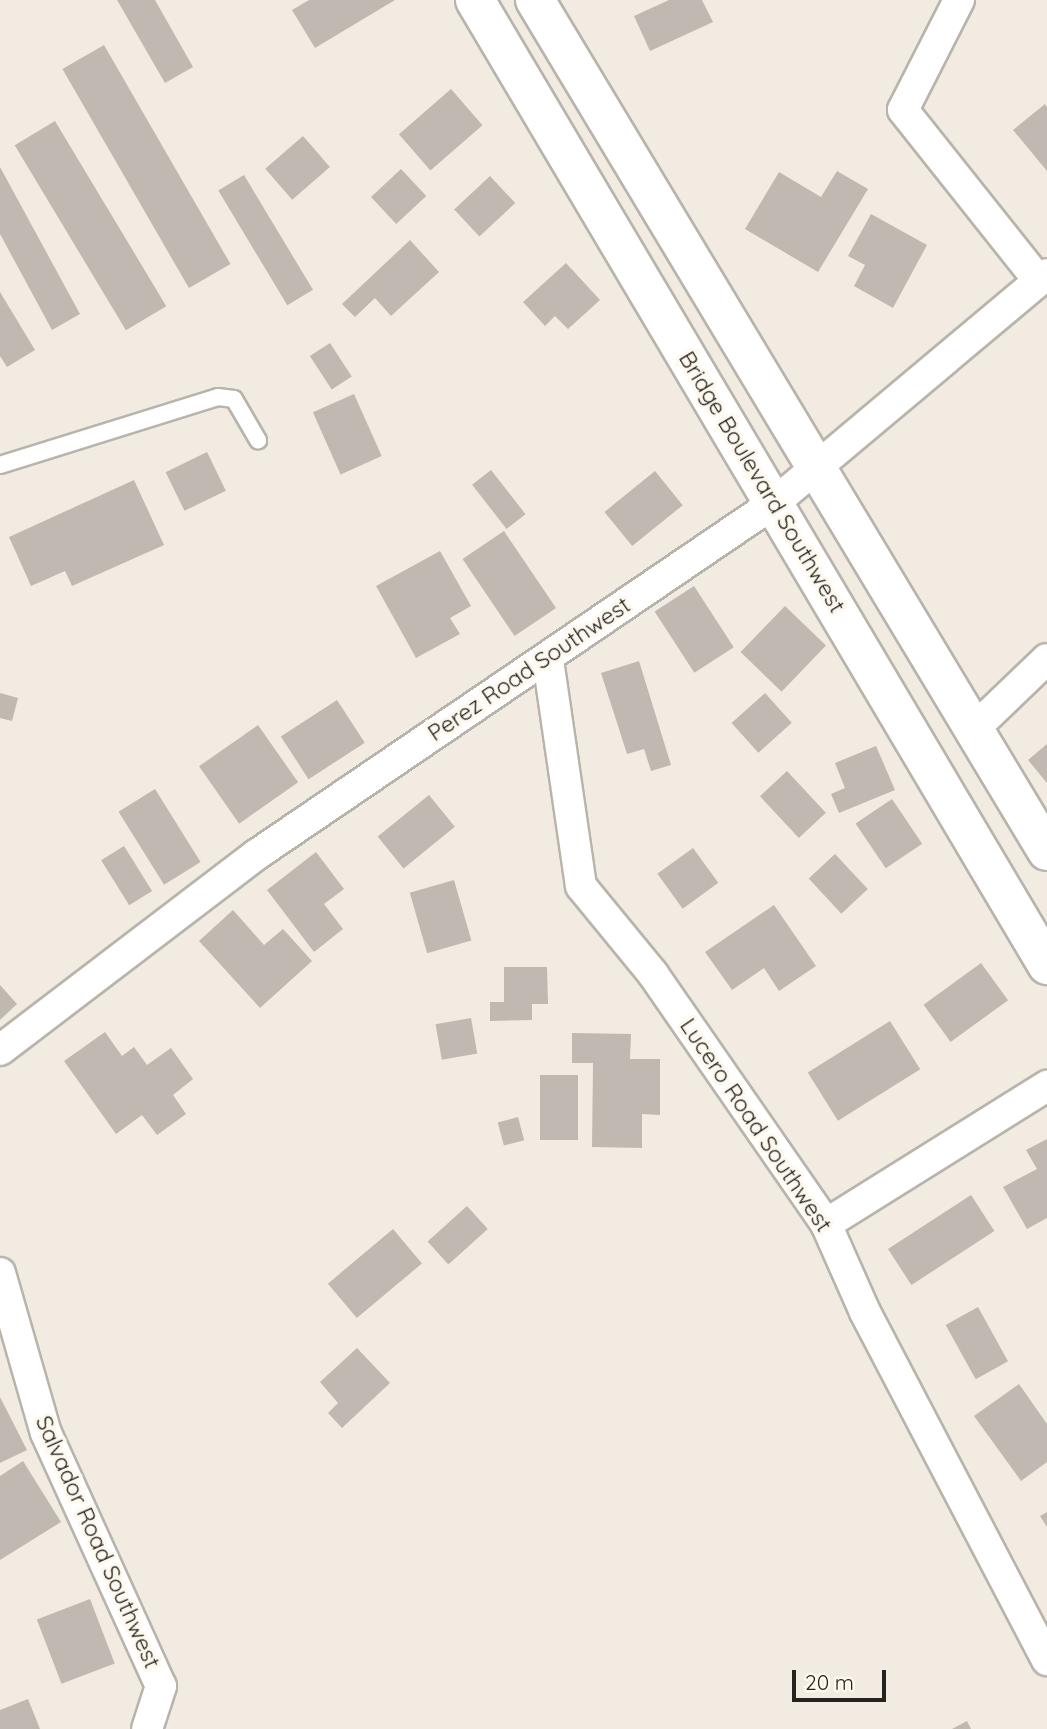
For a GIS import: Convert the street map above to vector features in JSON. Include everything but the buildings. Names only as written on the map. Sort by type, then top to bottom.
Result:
[{"type":"main road","name":"Bridge Boulevard Southwest","points":[[475,0],[1047,965]]},
{"type":"main road","points":[[535,0],[975,727],[1047,851]]},
{"type":"street","points":[[959,0],[903,110],[1043,278]]},
{"type":"street","name":"Perez Road Southwest","points":[[0,1050],[256,855],[548,660],[774,503],[1043,278]]},
{"type":"street","points":[[975,727],[1047,659]]},
{"type":"street","name":"Lucero Road Southwest","points":[[548,660],[581,886],[653,974],[826,1224],[865,1311],[1047,1660]]},
{"type":"street","points":[[826,1224],[1047,1086]]},
{"type":"street","name":"Salvador Road Southwest","points":[[0,1273],[46,1433],[161,1686],[147,1729]]},
{"type":"lane","points":[[0,465],[218,397],[234,399],[258,440]]}]
